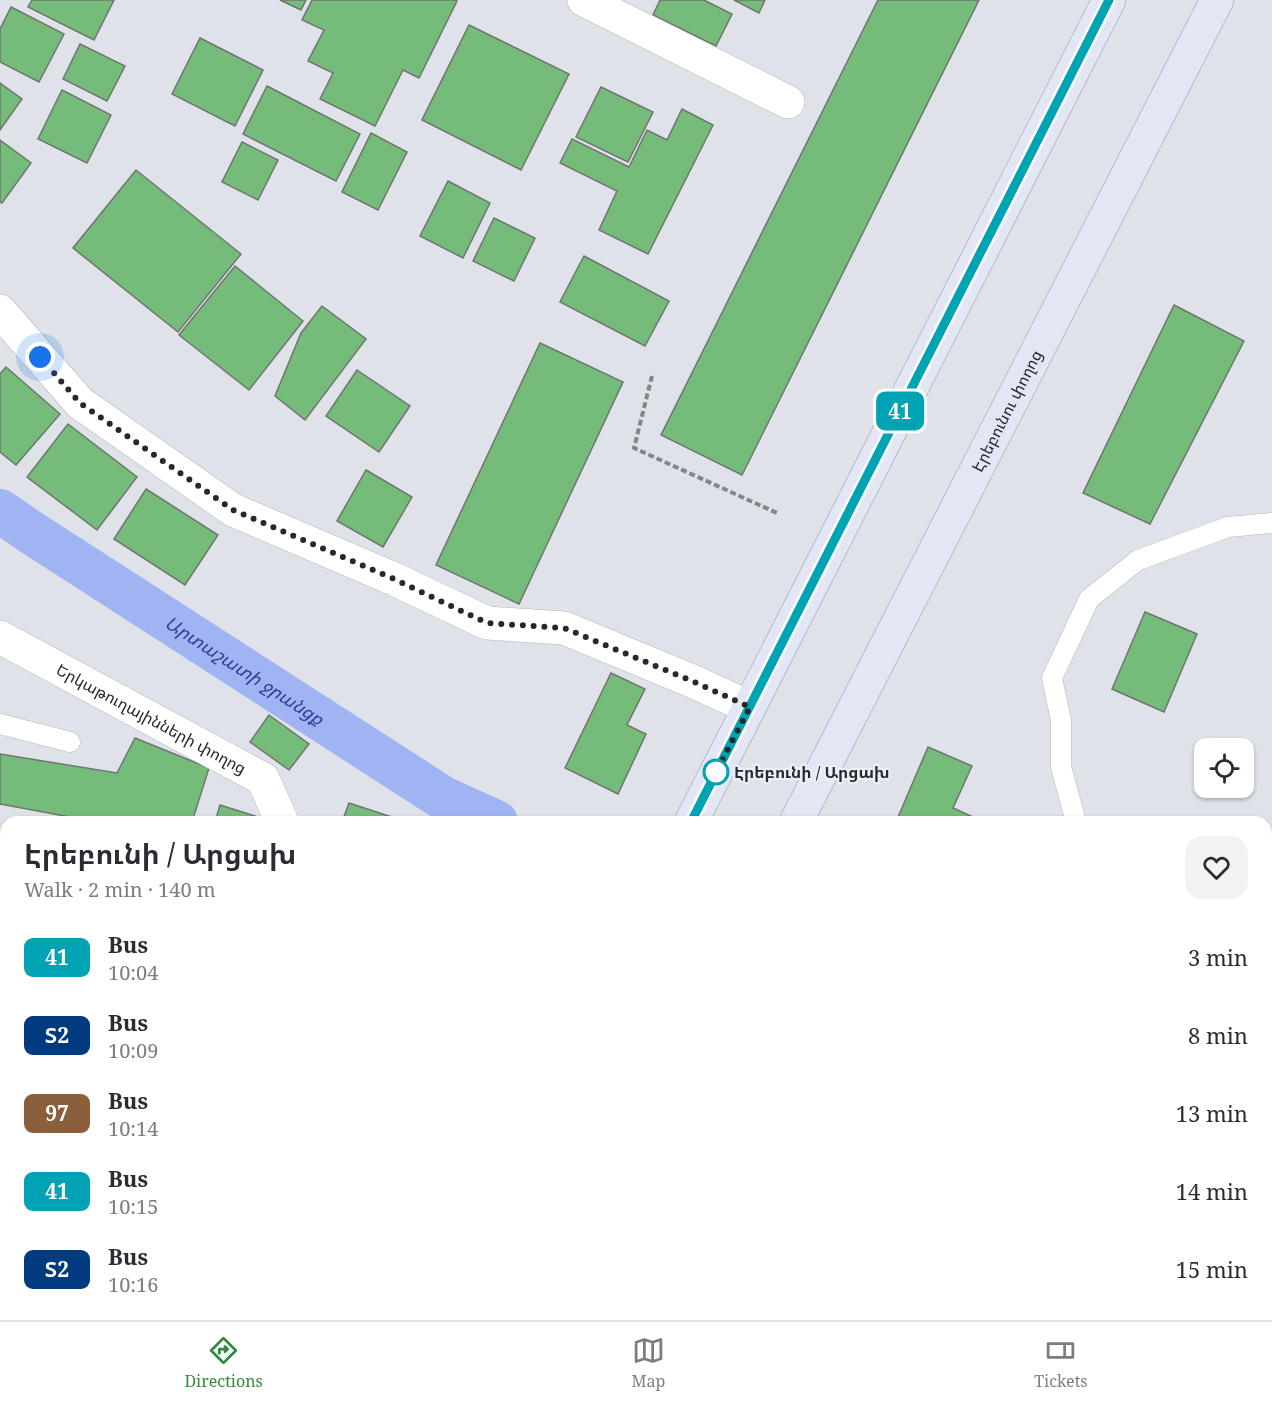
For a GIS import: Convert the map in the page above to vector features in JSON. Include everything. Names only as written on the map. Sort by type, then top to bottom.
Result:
[{"type":"main road","points":[[694,816],[1109,0]]},
{"type":"main road","name":"Էրեբունու փողոց","points":[[799,816],[1217,0]]},
{"type":"street","points":[[584,0],[788,102]]},
{"type":"street","points":[[0,311],[80,403],[233,510],[394,579],[487,623],[564,628],[750,707]]},
{"type":"street","name":"Երկաթուղայինների փողոց","points":[[0,637],[263,779],[279,816]]},
{"type":"lane","points":[[1074,816],[1061,767],[1061,720],[1052,678],[1089,599],[1138,560],[1228,527],[1272,523]]},
{"type":"lane","points":[[0,724],[70,742]]},
{"type":"path","points":[[652,376],[634,448],[777,513]]},
{"type":"building","points":[[32,0],[114,0],[94,40],[28,7]]},
{"type":"building","points":[[280,0],[306,0],[301,10]]},
{"type":"building","points":[[312,0],[457,1],[419,78],[403,70],[375,126],[320,99],[333,73],[308,61],[324,30],[302,20]]},
{"type":"building","points":[[660,0],[704,0],[732,14],[716,46],[653,15]]},
{"type":"building","points":[[734,0],[765,0],[759,13]]},
{"type":"building","points":[[878,0],[979,0],[742,475],[661,435]]},
{"type":"building","points":[[11,7],[64,34],[39,82],[0,62],[0,29]]},
{"type":"building","points":[[469,25],[569,74],[521,170],[422,120]]},
{"type":"building","points":[[200,38],[263,70],[235,126],[172,94]]},
{"type":"building","points":[[80,44],[125,66],[107,101],[63,79]]},
{"type":"building","points":[[0,83],[22,99],[0,130]]},
{"type":"building","points":[[267,86],[360,134],[336,181],[243,134]]},
{"type":"building","points":[[601,87],[653,112],[628,162],[576,137]]},
{"type":"building","points":[[62,90],[111,115],[87,163],[38,139]]},
{"type":"building","points":[[682,109],[713,125],[648,254],[599,230],[617,191],[560,163],[572,139],[629,167],[647,130],[667,140]]},
{"type":"building","points":[[371,133],[407,152],[378,210],[342,192]]},
{"type":"building","points":[[0,140],[31,163],[2,203],[0,202]]},
{"type":"building","points":[[242,142],[278,160],[258,200],[222,182]]},
{"type":"building","points":[[136,170],[241,254],[178,332],[73,248]]},
{"type":"building","points":[[448,181],[490,203],[463,258],[420,236]]},
{"type":"building","points":[[494,218],[535,238],[514,281],[473,261]]},
{"type":"building","points":[[584,256],[669,301],[645,346],[560,302]]},
{"type":"building","points":[[235,266],[303,321],[249,390],[179,335]]},
{"type":"building","points":[[1174,305],[1244,341],[1150,524],[1083,493]]},
{"type":"building","points":[[322,306],[366,339],[305,420],[275,396],[301,333]]},
{"type":"building","points":[[540,343],[623,382],[519,604],[436,565]]},
{"type":"building","points":[[6,367],[60,414],[16,465],[0,452],[0,374]]},
{"type":"building","points":[[357,370],[410,406],[379,452],[326,416]]},
{"type":"building","points":[[68,424],[137,477],[97,530],[27,477]]},
{"type":"building","points":[[366,470],[412,497],[383,547],[337,521]]},
{"type":"building","points":[[146,489],[218,535],[185,585],[114,539]]},
{"type":"building","points":[[1145,612],[1197,634],[1164,712],[1112,689]]},
{"type":"building","points":[[611,673],[645,689],[627,725],[646,734],[618,794],[565,768]]},
{"type":"building","points":[[269,715],[309,744],[289,770],[250,742]]},
{"type":"building","points":[[135,738],[209,768],[194,816],[65,816],[0,804],[0,754],[117,773]]},
{"type":"building","points":[[928,747],[972,766],[953,808],[971,816],[899,816]]},
{"type":"building","points":[[349,803],[389,816],[344,816]]},
{"type":"building","points":[[220,805],[255,816],[217,816]]},
{"type":"waterway","name":"Արտաշատի ջրանցք","points":[[0,511],[443,798],[483,816]]},
{"type":"bus line","name":"41","points":[[694,816],[1109,0]]},
{"type":"place","name":"Էրեբունի / Արցախ","points":[[716,772]]},
{"type":"route","points":[[40,357],[80,403],[233,510],[394,579],[487,623],[564,628],[750,707],[716,772]]}]
